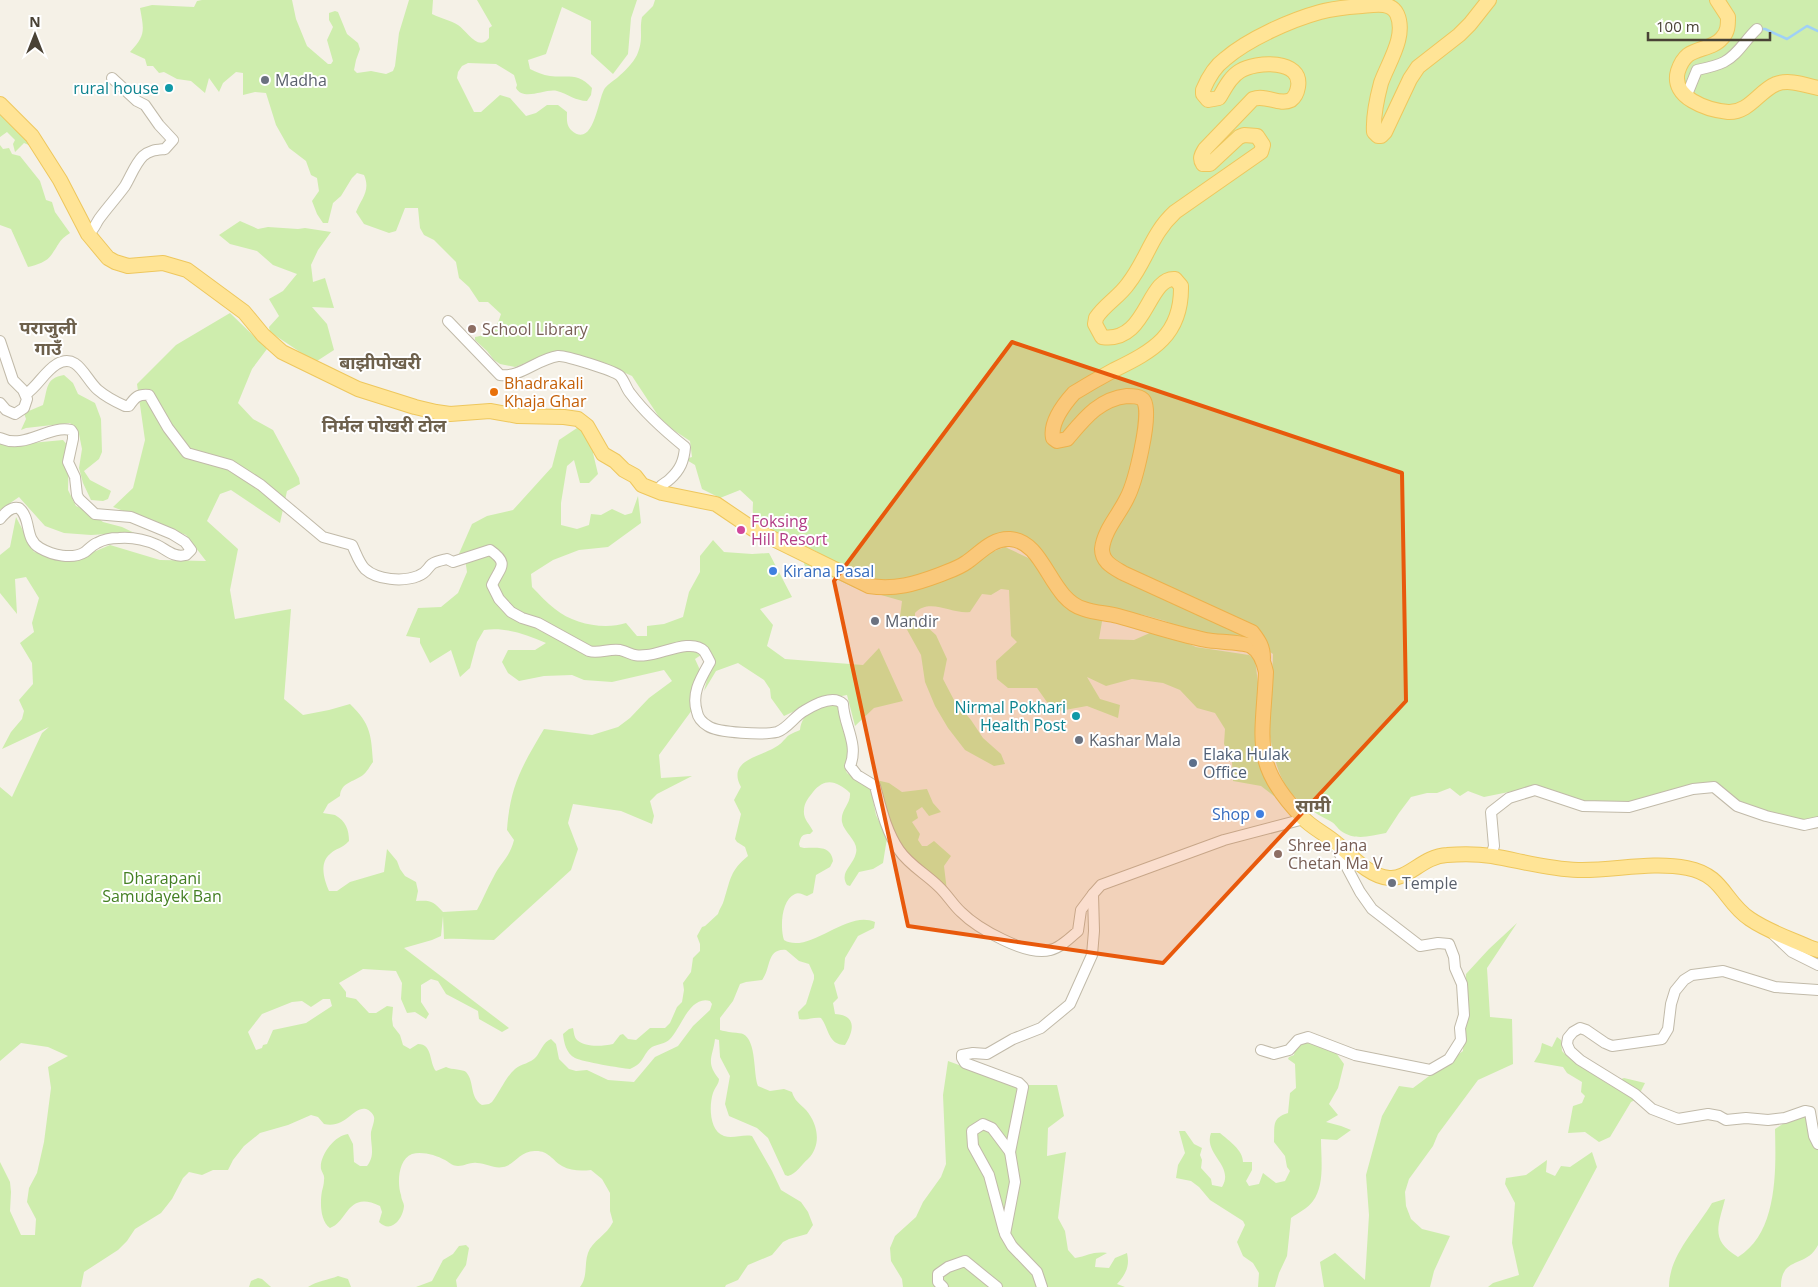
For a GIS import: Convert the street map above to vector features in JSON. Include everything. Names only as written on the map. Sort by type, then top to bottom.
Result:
[{"type":"main road","points":[[1489,0],[1459,35],[1418,67],[1410,78],[1385,132],[1381,136],[1374,132],[1374,120],[1380,88],[1391,61],[1398,33],[1398,16],[1396,11],[1390,6],[1380,4],[1335,8],[1320,12],[1273,30],[1250,42],[1215,67],[1203,90],[1203,94],[1208,100],[1218,98],[1228,83],[1241,70],[1259,65],[1274,64],[1290,68],[1296,74],[1299,82],[1298,89],[1295,97],[1288,101],[1262,97],[1254,99],[1205,149],[1201,161],[1206,165],[1210,164],[1239,137],[1244,135],[1257,136],[1263,145],[1261,152],[1175,212],[1156,234],[1128,285],[1096,318],[1095,324],[1102,337],[1111,339],[1125,334],[1133,328],[1162,284],[1170,279],[1175,279],[1181,286],[1180,304],[1175,323],[1157,346],[1139,358],[1074,393],[1067,400],[1054,426],[1053,438],[1062,441],[1067,439],[1104,402],[1117,397],[1131,396],[1140,397],[1144,401],[1146,409],[1145,422],[1137,468],[1128,497],[1106,533],[1102,547],[1102,556],[1109,564],[1123,573],[1252,632],[1259,640],[1263,648],[1266,672],[1262,743],[1268,772],[1275,785],[1304,819],[1330,838],[1366,869],[1379,876],[1389,878],[1402,876],[1424,861],[1436,856],[1445,855],[1491,856],[1541,867],[1579,870],[1646,867],[1687,868],[1714,879],[1748,918],[1771,931],[1818,950]]},
{"type":"main road","points":[[1717,0],[1728,17],[1726,32],[1716,44],[1688,55],[1683,60],[1677,74],[1680,88],[1686,97],[1708,108],[1729,112],[1741,110],[1767,89],[1778,83],[1802,84],[1818,88]]},
{"type":"main road","points":[[0,104],[32,136],[60,180],[88,234],[108,258],[128,266],[163,263],[187,270],[244,312],[263,335],[282,352],[358,389],[415,408],[450,414],[490,411],[518,416],[564,417],[578,420],[587,426],[603,454],[635,476],[642,486],[716,504],[753,529],[869,586],[901,587],[917,583],[966,563],[998,540],[1013,539],[1032,550],[1070,603],[1083,609],[1114,615],[1206,640],[1250,646],[1264,662]]},
{"type":"street","points":[[1686,97],[1697,70],[1723,63],[1735,54],[1757,29]]},
{"type":"street","points":[[88,234],[106,213],[142,157],[153,150],[165,149],[173,140],[159,125],[145,105],[137,101],[112,78]]},
{"type":"street","points":[[448,321],[500,375],[510,376],[536,363],[559,356],[588,363],[620,376],[630,392],[667,433],[685,447],[684,462],[670,479],[660,487],[662,492]]},
{"type":"street","points":[[0,341],[13,380],[26,394],[27,399],[26,405],[18,413],[9,412],[0,403]]},
{"type":"street","points":[[26,394],[36,387],[55,365],[64,361],[76,364],[98,390],[125,406],[129,406],[135,397],[141,394],[149,395],[168,428],[187,453],[230,465],[260,485],[322,537],[352,545],[360,563],[366,570],[376,576],[388,579],[417,577],[427,571],[432,564],[447,558],[453,562],[490,550],[500,557],[502,562],[501,570],[492,585],[499,599],[511,612],[538,623],[589,650],[594,652],[620,650],[634,656],[649,655],[683,646],[703,650],[710,662],[695,692],[694,703],[698,718],[709,728],[720,731],[778,732],[804,711],[830,699],[840,701],[843,704],[843,710],[854,745],[853,760],[850,766],[857,775],[875,786],[880,809],[891,837],[900,852],[938,886],[961,913],[986,931],[1024,949],[1049,951],[1078,931],[1081,910],[1101,885],[1224,840],[1304,819]]},
{"type":"street","points":[[0,438],[8,441],[22,441],[57,430],[71,430],[73,439],[68,462],[75,477],[79,499],[95,514],[132,517],[172,534],[185,542],[191,550],[186,555],[177,556],[149,542],[132,538],[120,538],[98,542],[76,556],[60,555],[40,548],[32,541],[24,514],[20,508],[9,510],[0,519]]},
{"type":"street","points":[[1491,856],[1494,846],[1491,812],[1509,798],[1535,790],[1583,806],[1614,808],[1630,807],[1693,789],[1714,787],[1737,806],[1766,816],[1804,826],[1818,822]]},
{"type":"street","points":[[1261,1050],[1274,1054],[1289,1050],[1298,1040],[1308,1036],[1355,1055],[1430,1070],[1448,1059],[1461,1040],[1460,1028],[1464,1015],[1462,984],[1455,968],[1449,944],[1438,943],[1420,946],[1372,909],[1360,892],[1346,863],[1330,838]]},
{"type":"street","points":[[1005,1234],[1015,1182],[1010,1152],[1023,1087],[1019,1083],[965,1063],[962,1055],[973,1053],[987,1054],[1013,1039],[1041,1028],[1070,1004],[1092,955],[1094,931],[1093,894]]},
{"type":"street","points":[[1771,931],[1792,952],[1818,965]]},
{"type":"street","points":[[1818,990],[1776,987],[1723,972],[1696,974],[1684,980],[1676,991],[1671,1004],[1668,1029],[1662,1039],[1612,1046],[1580,1028],[1568,1038],[1567,1044],[1570,1051],[1587,1064],[1635,1094],[1652,1110],[1657,1112],[1678,1119],[1708,1114],[1719,1116],[1726,1120],[1746,1118],[1755,1120],[1777,1119],[1806,1111],[1810,1112],[1814,1136],[1818,1144]]},
{"type":"street","points":[[1010,1152],[992,1128],[983,1124],[972,1131],[973,1146],[990,1175],[1005,1234],[1012,1246],[1037,1272],[1042,1287]]},
{"type":"street","points":[[943,1287],[938,1282],[938,1274],[948,1267],[965,1261],[997,1287]]},
{"type":"highlighted area","points":[[1012,342],[1402,473],[1406,701],[1163,963],[908,926],[834,581]]},
{"type":"green space","points":[[292,0],[296,19],[307,46],[328,64],[331,64],[333,61],[327,40],[333,27],[329,20],[329,13],[338,12],[347,34],[358,43],[360,49],[354,70],[357,73],[371,71],[386,74],[393,71],[395,66],[399,33],[409,0],[433,0],[432,14],[458,25],[473,39],[481,43],[489,38],[489,28],[492,26],[477,0],[637,0],[631,18],[628,54],[613,74],[591,54],[591,21],[562,7],[546,54],[528,60],[530,69],[540,73],[550,76],[577,78],[587,83],[592,88],[591,95],[587,101],[579,100],[557,91],[524,94],[516,88],[514,75],[496,64],[468,63],[462,66],[458,72],[457,78],[474,112],[481,112],[500,95],[510,98],[526,116],[536,113],[547,105],[558,105],[567,112],[569,128],[579,135],[585,134],[590,128],[605,88],[623,73],[635,58],[640,44],[642,17],[653,6],[655,0],[1818,0],[1818,817],[1805,822],[1742,804],[1712,783],[1626,802],[1579,802],[1538,786],[1484,797],[1468,791],[1460,796],[1450,788],[1437,793],[1427,793],[1411,797],[1386,833],[1363,837],[1352,836],[1341,831],[1332,822],[1305,806],[1296,798],[1283,781],[1278,770],[1267,716],[1273,654],[1262,647],[1191,632],[1165,621],[1144,615],[1104,610],[1099,639],[1134,640],[1152,632],[1196,647],[1249,655],[1255,659],[1259,691],[1258,715],[1282,799],[1274,796],[1261,786],[1233,781],[1232,762],[1224,744],[1225,729],[1215,713],[1197,708],[1180,690],[1163,683],[1132,679],[1106,686],[1087,677],[1100,699],[1120,705],[1118,718],[1087,706],[1054,712],[1037,688],[1008,688],[997,679],[996,661],[1017,642],[1011,636],[1009,590],[1001,589],[991,595],[982,594],[970,612],[935,606],[921,608],[915,613],[915,616],[936,635],[947,659],[943,679],[954,700],[983,738],[1001,754],[1005,764],[994,766],[965,750],[948,728],[935,706],[925,682],[921,655],[900,617],[902,601],[853,587],[834,578],[808,572],[804,564],[806,559],[890,591],[1005,547],[1037,562],[1022,538],[962,563],[917,576],[873,579],[854,575],[833,565],[816,551],[784,539],[763,527],[754,517],[753,502],[740,490],[720,498],[702,489],[695,465],[685,459],[692,457],[690,441],[672,429],[659,417],[632,376],[612,367],[541,357],[515,367],[500,364],[475,340],[475,337],[493,330],[501,314],[488,302],[479,302],[469,287],[459,278],[456,262],[434,240],[424,235],[420,228],[418,208],[405,208],[396,231],[389,233],[364,224],[356,212],[366,190],[366,181],[364,175],[357,173],[341,196],[333,203],[328,223],[323,223],[312,201],[319,191],[317,178],[311,175],[306,161],[289,148],[276,125],[266,93],[255,92],[243,95],[243,73],[236,72],[223,83],[219,92],[209,78],[205,93],[191,81],[177,79],[164,72],[159,73],[153,66],[147,66],[145,59],[130,52],[139,41],[142,32],[140,8],[152,5],[194,7],[197,1]]},
{"type":"green space","points":[[0,114],[20,131],[31,146],[24,143],[15,152],[13,144],[15,140],[7,132],[0,137]]},
{"type":"green space","points":[[0,145],[3,149],[9,148],[12,154],[20,156],[40,181],[46,200],[52,202],[55,212],[70,233],[61,240],[52,254],[42,263],[28,267],[11,229],[0,225]]},
{"type":"green space","points":[[240,221],[258,229],[268,227],[305,228],[331,232],[318,250],[311,265],[313,282],[325,278],[334,308],[312,307],[327,324],[334,350],[317,361],[306,356],[270,332],[269,327],[279,316],[269,299],[283,291],[297,274],[273,265],[257,251],[230,244],[219,235]]},
{"type":"green space","name":"Dharapani Samudayek Ban","points":[[230,313],[267,349],[252,369],[238,403],[253,419],[273,430],[299,478],[300,484],[287,491],[280,523],[231,490],[220,494],[207,521],[238,549],[230,590],[235,619],[291,609],[284,699],[303,715],[350,704],[357,711],[369,730],[373,762],[363,775],[345,785],[340,796],[328,804],[323,813],[335,815],[342,820],[349,837],[349,841],[344,846],[332,852],[324,862],[324,877],[329,891],[337,891],[350,882],[384,872],[387,849],[397,861],[405,876],[416,882],[418,891],[416,901],[431,902],[443,912],[477,910],[512,846],[514,840],[507,830],[514,788],[529,754],[544,729],[592,735],[618,727],[630,718],[649,698],[672,681],[664,670],[612,682],[584,680],[572,675],[544,676],[519,681],[508,673],[502,662],[508,650],[535,650],[546,643],[515,632],[492,629],[484,630],[477,642],[470,668],[460,677],[451,650],[430,663],[420,643],[420,638],[406,636],[418,608],[441,607],[458,593],[467,572],[465,559],[458,556],[472,524],[487,516],[513,510],[552,467],[559,440],[583,424],[596,448],[593,453],[598,474],[589,483],[580,483],[574,460],[567,466],[561,503],[561,525],[577,529],[589,525],[591,514],[601,515],[612,509],[625,515],[632,513],[638,496],[641,523],[608,547],[579,550],[553,560],[531,574],[532,587],[555,609],[580,622],[599,626],[626,623],[637,636],[647,636],[647,626],[664,624],[683,617],[689,592],[700,572],[700,556],[713,540],[724,552],[769,553],[792,597],[760,609],[773,625],[767,646],[785,659],[863,665],[879,648],[903,701],[874,708],[855,726],[847,695],[816,701],[784,716],[771,698],[770,689],[764,680],[738,663],[716,671],[704,691],[712,661],[707,651],[695,659],[700,670],[692,710],[659,755],[661,778],[692,776],[657,794],[650,801],[654,816],[652,824],[621,811],[573,804],[568,823],[578,849],[571,870],[494,940],[444,939],[443,916],[441,936],[404,948],[509,1028],[502,1032],[479,1019],[478,1011],[446,994],[438,981],[431,979],[421,985],[421,1002],[429,1014],[426,1019],[415,1012],[407,1013],[401,999],[402,983],[396,971],[363,969],[339,983],[346,992],[346,997],[356,999],[369,1013],[376,1013],[387,1006],[393,1007],[393,1026],[400,1035],[403,1045],[410,1049],[418,1044],[426,1047],[436,1071],[446,1067],[466,1072],[469,1076],[475,1098],[482,1105],[492,1102],[511,1073],[517,1067],[534,1059],[544,1044],[551,1039],[556,1044],[559,1059],[569,1069],[576,1071],[587,1070],[608,1080],[634,1082],[655,1057],[678,1046],[693,1026],[710,1010],[712,1004],[710,1001],[703,1000],[691,1007],[670,1039],[652,1047],[635,1067],[630,1069],[575,1058],[568,1051],[563,1034],[573,1028],[577,1040],[581,1043],[595,1046],[613,1044],[623,1034],[628,1039],[636,1040],[650,1028],[665,1028],[670,1023],[677,1007],[682,1002],[683,983],[691,972],[693,958],[700,951],[697,936],[702,927],[718,914],[732,875],[748,856],[745,847],[735,839],[741,814],[734,800],[741,787],[738,771],[746,761],[776,747],[789,735],[800,730],[808,713],[819,708],[838,706],[848,743],[847,758],[844,766],[847,773],[871,790],[876,815],[887,838],[883,863],[873,869],[859,872],[850,886],[847,885],[845,876],[856,853],[855,845],[842,822],[850,793],[836,783],[822,784],[808,798],[804,807],[805,818],[813,831],[802,836],[799,844],[800,847],[804,848],[826,850],[832,856],[833,861],[830,867],[816,875],[813,893],[807,896],[796,893],[790,897],[784,908],[783,935],[784,940],[794,943],[805,942],[852,921],[864,920],[875,922],[874,928],[858,936],[845,958],[844,969],[834,983],[838,998],[833,1003],[835,1014],[847,1017],[852,1025],[845,1045],[839,1044],[832,1039],[821,1018],[799,1019],[798,1012],[806,1004],[814,975],[809,964],[799,961],[786,950],[775,952],[762,980],[740,984],[733,1001],[720,1018],[720,1030],[743,1034],[751,1043],[758,1086],[770,1091],[784,1089],[792,1092],[796,1100],[810,1116],[817,1134],[815,1147],[808,1159],[794,1173],[788,1176],[785,1175],[768,1138],[757,1128],[729,1116],[725,1104],[730,1076],[720,1057],[719,1040],[715,1039],[711,1064],[719,1079],[713,1093],[711,1117],[715,1129],[727,1137],[752,1136],[781,1190],[801,1202],[808,1212],[813,1225],[807,1234],[783,1242],[772,1255],[748,1265],[738,1280],[725,1287],[580,1287],[584,1279],[590,1249],[613,1222],[610,1211],[610,1193],[602,1179],[591,1170],[565,1168],[540,1151],[530,1151],[511,1164],[500,1167],[480,1163],[456,1166],[433,1155],[424,1153],[412,1154],[407,1157],[401,1166],[399,1179],[404,1206],[401,1216],[396,1223],[392,1226],[383,1225],[379,1222],[382,1212],[380,1206],[369,1202],[361,1202],[354,1204],[336,1225],[330,1228],[324,1221],[321,1206],[324,1175],[321,1164],[325,1152],[333,1142],[348,1134],[353,1144],[354,1162],[360,1166],[367,1166],[370,1162],[372,1153],[371,1132],[374,1119],[370,1111],[361,1109],[344,1121],[332,1125],[324,1124],[318,1117],[311,1115],[288,1125],[260,1133],[244,1146],[228,1170],[213,1170],[202,1175],[189,1172],[183,1178],[172,1199],[161,1213],[135,1229],[118,1250],[84,1272],[81,1287],[0,1287],[0,1162],[10,1182],[10,1211],[21,1235],[35,1235],[36,1219],[27,1202],[29,1188],[37,1173],[44,1142],[51,1088],[48,1067],[68,1056],[48,1047],[21,1043],[0,1061],[0,787],[12,797],[42,733],[49,727],[2,749],[11,732],[22,719],[24,711],[19,700],[33,684],[32,663],[20,643],[34,632],[32,623],[39,598],[26,577],[15,579],[17,614],[0,593],[0,555],[10,547],[16,517],[34,552],[77,559],[110,545],[160,560],[206,561],[186,535],[113,507],[133,488],[145,440],[137,384],[176,345]],"holes":[[[323,999],[330,999],[332,1006],[306,1023],[273,1030],[267,1044],[256,1050],[248,1032],[262,1014],[292,1002],[302,1001],[311,1007]]]},
{"type":"green space","points":[[64,375],[73,383],[78,394],[95,403],[101,419],[102,452],[99,459],[84,471],[90,480],[111,491],[108,499],[103,501],[91,500],[83,483],[79,468],[82,449],[79,434],[70,423],[21,430],[26,419],[24,413],[43,405],[50,382],[58,376]]},
{"type":"green space","points":[[63,440],[69,447],[68,490],[76,506],[88,511],[103,522],[122,527],[149,540],[124,533],[91,535],[64,533],[45,526],[19,497],[0,510],[0,443],[10,445]]},
{"type":"green space","points":[[872,779],[889,783],[902,792],[927,789],[933,803],[941,812],[929,816],[922,807],[916,811],[918,818],[912,822],[920,834],[918,840],[922,846],[927,846],[934,841],[951,856],[944,866],[947,891],[906,855],[897,842]]},
{"type":"green space","points":[[1517,923],[1487,968],[1490,1017],[1512,1019],[1513,1064],[1478,1080],[1438,1134],[1433,1146],[1409,1179],[1405,1192],[1406,1206],[1411,1219],[1422,1229],[1450,1236],[1434,1271],[1430,1287],[1324,1287],[1320,1262],[1335,1253],[1365,1280],[1369,1215],[1366,1175],[1382,1116],[1399,1086],[1413,1088],[1463,1051],[1466,974]]},
{"type":"green space","points":[[1557,1037],[1561,1040],[1562,1051],[1569,1058],[1608,1084],[1624,1078],[1645,1083],[1637,1099],[1631,1102],[1610,1137],[1599,1142],[1585,1132],[1568,1133],[1573,1106],[1582,1103],[1585,1096],[1581,1092],[1582,1082],[1567,1073],[1563,1067],[1534,1062],[1540,1052],[1542,1043],[1552,1047]]},
{"type":"green space","points":[[1302,1040],[1334,1050],[1344,1064],[1338,1088],[1329,1104],[1338,1115],[1326,1122],[1351,1130],[1337,1140],[1321,1139],[1322,1172],[1317,1195],[1308,1206],[1291,1218],[1287,1256],[1275,1287],[1258,1287],[1259,1273],[1253,1263],[1243,1256],[1237,1242],[1245,1225],[1243,1221],[1210,1200],[1191,1181],[1176,1178],[1178,1165],[1185,1153],[1179,1131],[1185,1131],[1194,1144],[1202,1148],[1200,1155],[1202,1160],[1201,1168],[1211,1179],[1212,1185],[1222,1187],[1225,1173],[1211,1147],[1211,1133],[1220,1133],[1238,1150],[1243,1162],[1252,1162],[1252,1170],[1246,1181],[1249,1186],[1259,1184],[1263,1173],[1276,1183],[1285,1181],[1290,1171],[1287,1167],[1285,1156],[1274,1142],[1274,1127],[1279,1117],[1288,1113],[1290,1093],[1296,1088],[1295,1064],[1288,1059],[1294,1055],[1295,1049]]},
{"type":"green space","points":[[948,1061],[1014,1085],[1057,1085],[1064,1116],[1048,1128],[1047,1156],[1066,1152],[1058,1218],[1065,1231],[1068,1250],[1075,1258],[1094,1253],[1107,1253],[1096,1259],[1095,1267],[1109,1268],[1115,1258],[1127,1253],[1128,1262],[1126,1270],[1117,1284],[1125,1287],[903,1287],[902,1279],[891,1261],[890,1248],[895,1236],[916,1217],[923,1202],[941,1177],[946,1164],[943,1095]]},
{"type":"green space","points":[[1801,1115],[1808,1118],[1818,1145],[1818,1245],[1813,1252],[1785,1270],[1781,1287],[1669,1287],[1670,1275],[1678,1253],[1712,1203],[1725,1199],[1718,1232],[1723,1245],[1738,1257],[1751,1246],[1761,1233],[1768,1217],[1772,1199],[1775,1129]]},
{"type":"green space","points":[[1592,1152],[1597,1167],[1533,1287],[1488,1287],[1493,1283],[1519,1275],[1512,1243],[1515,1203],[1505,1184],[1506,1178],[1526,1175],[1547,1160],[1546,1172],[1555,1176],[1561,1166],[1570,1167]]},
{"type":"green space","points":[[466,1245],[469,1248],[466,1265],[456,1280],[457,1287],[416,1287],[432,1281],[443,1260],[453,1254],[459,1246]]},
{"type":"green space","points":[[338,1276],[348,1279],[351,1287],[308,1287],[319,1282]]},
{"type":"green space","points":[[258,1278],[271,1287],[249,1287],[251,1281]]},
{"type":"waterway","points":[[1761,29],[1787,39],[1807,26],[1818,31]]},
{"type":"place","name":"Madha","points":[[265,80]]},
{"type":"place","name":"rural house","points":[[169,88]]},
{"type":"place","name":"School Library","points":[[472,329]]},
{"type":"place","name":"Bhadrakali Khaja Ghar","points":[[494,392]]},
{"type":"place","name":"Foksing Hill Resort","points":[[741,530]]},
{"type":"place","name":"Kirana Pasal","points":[[773,571]]},
{"type":"place","name":"Mandir","points":[[875,621]]},
{"type":"place","name":"Nirmal Pokhari Health Post","points":[[1076,716]]},
{"type":"place","name":"Kashar Mala","points":[[1079,740]]},
{"type":"place","name":"Elaka Hulak Office","points":[[1193,763]]},
{"type":"place","name":"Shop","points":[[1260,814]]},
{"type":"place","name":"Shree Jana Chetan Ma V","points":[[1278,854]]},
{"type":"place","name":"Temple","points":[[1392,883]]},
{"type":"district","name":"पराजुली गाउँ","points":[[48,337]]},
{"type":"district","name":"बाझीपोखरी","points":[[380,362]]},
{"type":"district","name":"निर्मल पोखरी टोल","points":[[384,425]]},
{"type":"district","name":"सामी","points":[[1313,805]]}]
